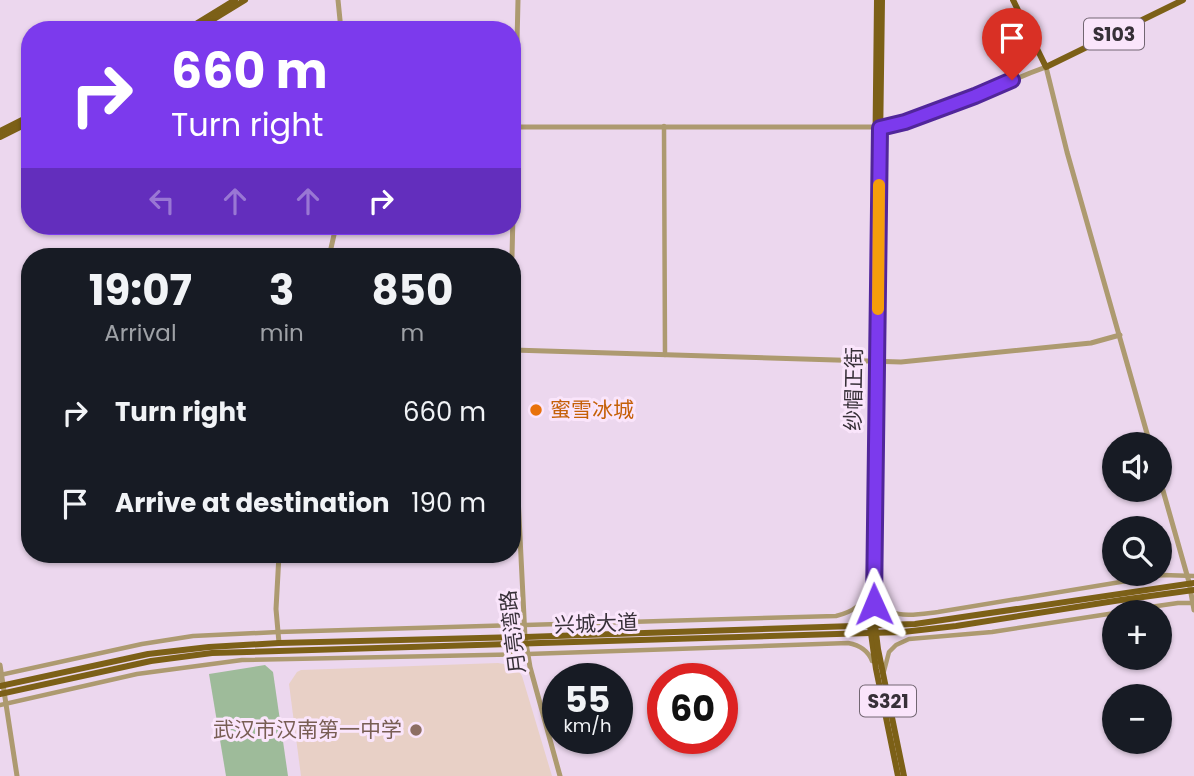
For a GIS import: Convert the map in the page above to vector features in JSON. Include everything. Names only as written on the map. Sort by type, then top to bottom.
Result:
[{"type":"main road","points":[[201,21],[235,0]]},
{"type":"main road","points":[[211,21],[245,0]]},
{"type":"main road","name":"纱帽正街","points":[[880,0],[873,629],[876,669],[898,776]]},
{"type":"main road","points":[[1013,0],[1046,67]]},
{"type":"main road","name":"S103","points":[[1046,67],[1182,0]]},
{"type":"main road","points":[[0,131],[21,120]]},
{"type":"main road","points":[[0,137],[21,126]]},
{"type":"main road","name":"兴城大道","points":[[2,689],[141,663],[212,653],[873,629],[1191,583]]},
{"type":"main road","name":"纱帽正街","points":[[873,629],[904,776]]},
{"type":"main road","name":"兴城大道","points":[[2,689],[169,650],[279,643],[526,640]]},
{"type":"street","points":[[338,0],[340,21]]},
{"type":"street","points":[[517,21],[518,0]]},
{"type":"street","points":[[521,127],[878,128],[905,122],[1046,67],[1067,152],[1147,432]]},
{"type":"street","points":[[664,126],[665,356]]},
{"type":"street","points":[[521,350],[875,362],[931,360],[1091,343],[1120,334]]},
{"type":"street","points":[[1167,502],[1191,583],[1194,610]]},
{"type":"street","name":"月亮湾路","points":[[521,548],[530,667],[560,776]]},
{"type":"street","points":[[279,563],[276,608],[279,643]]},
{"type":"street","points":[[872,583],[881,603],[892,612],[905,615],[1163,575],[1191,583]]},
{"type":"street","points":[[1,675],[193,636],[836,616],[862,603],[872,583]]},
{"type":"street","points":[[1172,606],[1193,603]]},
{"type":"street","points":[[883,676],[889,652],[904,640],[992,632],[1102,615]]},
{"type":"street","points":[[3,704],[137,674],[242,660],[848,643],[865,650],[876,669]]},
{"type":"street","points":[[0,665],[3,704],[17,776]]},
{"type":"shaded area","name":"武汉市汉南第一中学","points":[[498,663],[515,666],[522,676],[542,743],[542,754],[545,754],[552,776],[301,776],[289,684],[301,670]]},
{"type":"green space","points":[[265,665],[273,672],[288,776],[226,776],[209,674]]},
{"type":"slow traffic","points":[[878,309],[879,185]]},
{"type":"place","name":"蜜雪冰城","points":[[536,410]]},
{"type":"place","name":"武汉市汉南第一中学","points":[[416,730]]},
{"type":"route","points":[[874,604],[880,128],[905,122],[1012,80]]}]
